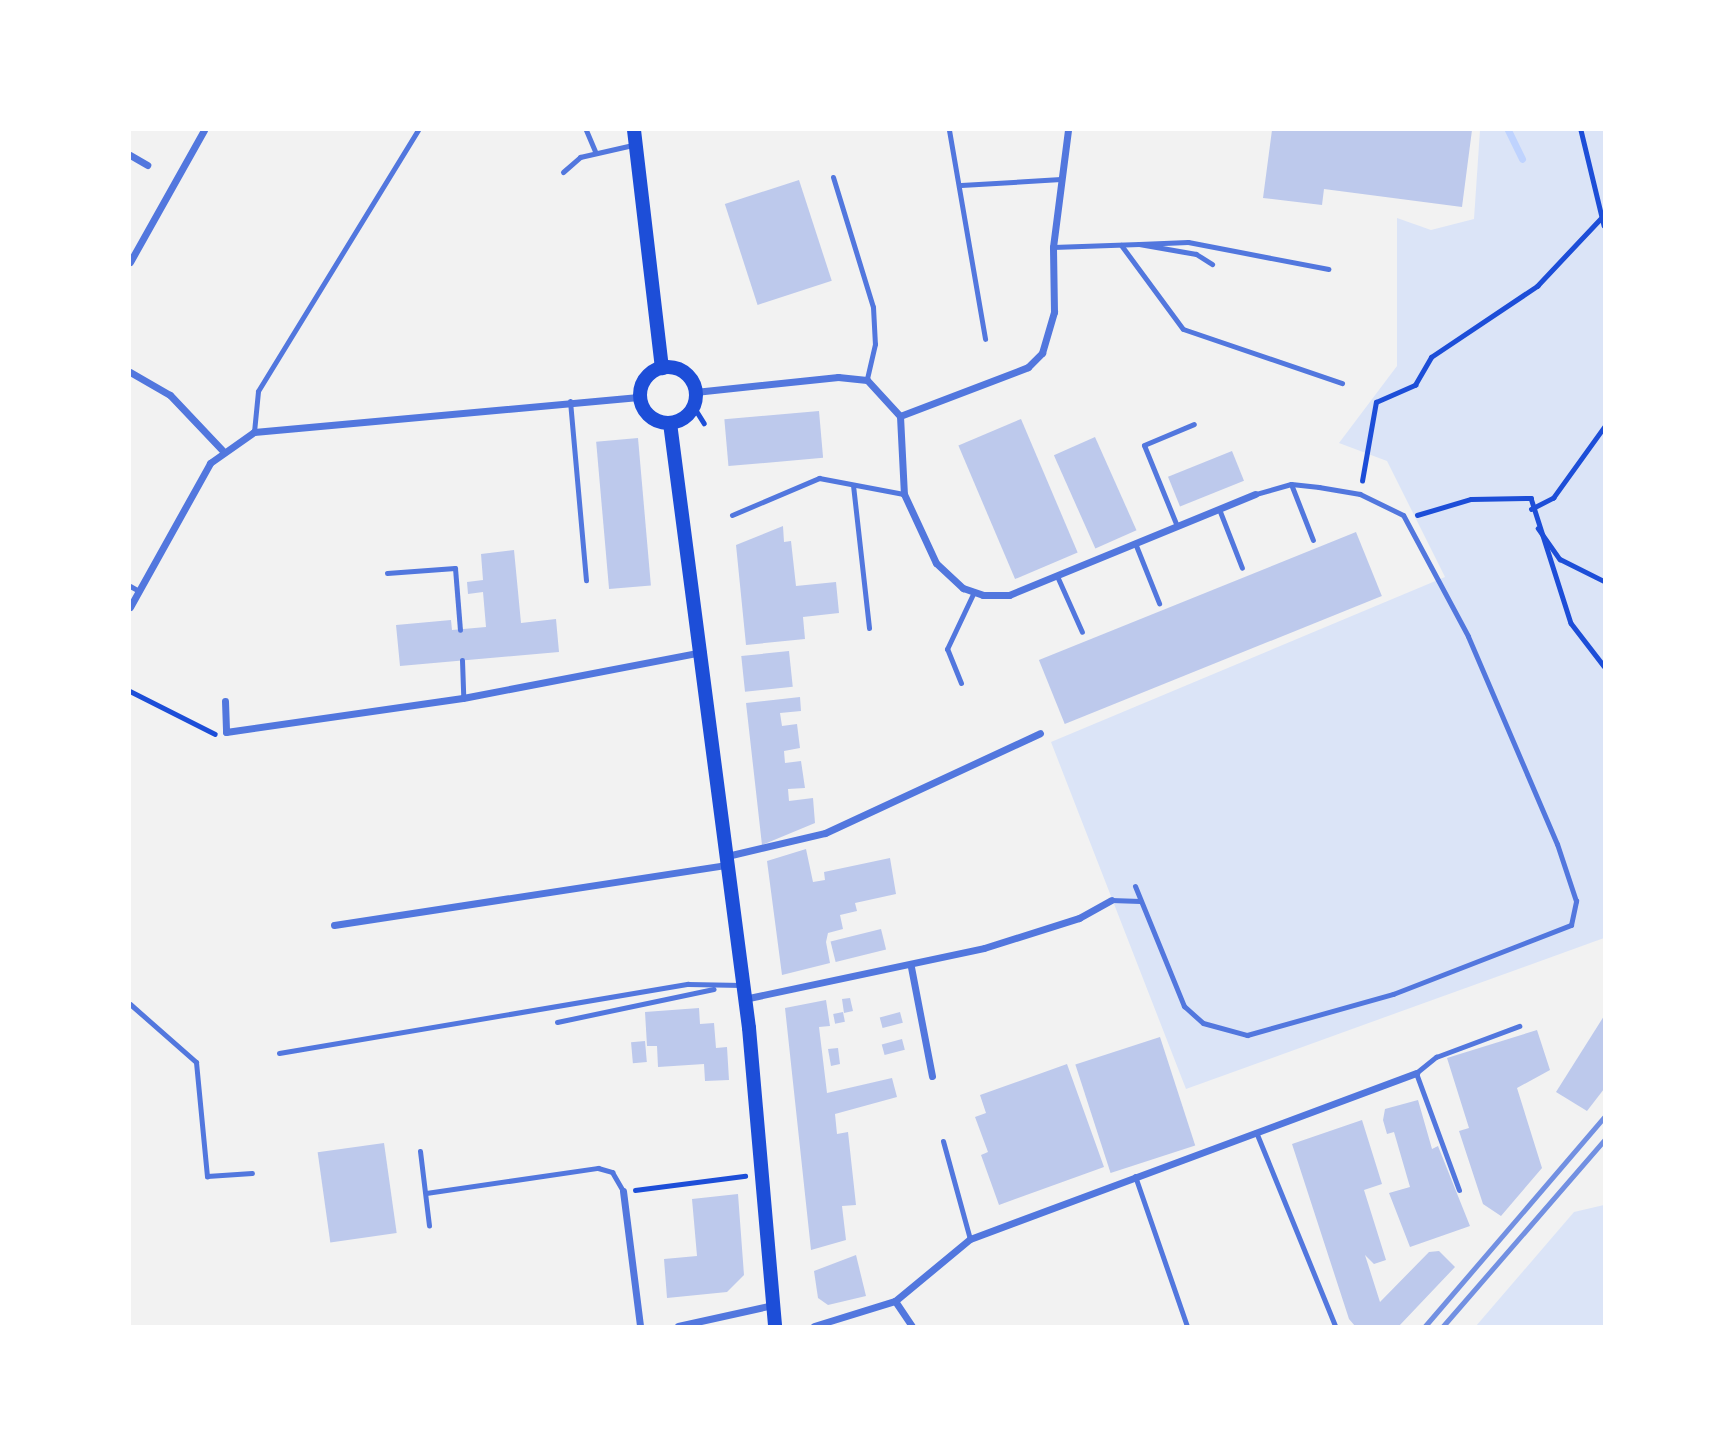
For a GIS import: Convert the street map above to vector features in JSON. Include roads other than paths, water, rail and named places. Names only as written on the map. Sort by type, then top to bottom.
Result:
[{"type":"main road","points":[[635,137],[662,368]]},
{"type":"main road","points":[[662,368],[681,371],[695,399],[670,423],[652,418],[641,397],[644,380],[662,368]]},
{"type":"main road","points":[[670,423],[703,652],[728,860],[775,1326]]},
{"type":"street","points":[[130,262],[204,130]]},
{"type":"street","points":[[900,416],[1028,368],[1042,353],[1054,312],[1053,247],[1068,130]]},
{"type":"street","points":[[130,155],[147,165]]},
{"type":"street","points":[[130,372],[170,395],[223,451]]},
{"type":"street","points":[[695,399],[838,377],[867,380],[900,416],[904,494],[936,563],[974,592],[1009,595],[1255,494]]},
{"type":"street","points":[[130,607],[193,488],[223,451],[254,432],[570,401],[641,397]]},
{"type":"street","points":[[225,702],[226,732],[463,698],[703,652]]},
{"type":"street","points":[[334,925],[728,860],[825,833],[1040,733]]},
{"type":"street","points":[[743,992],[911,967],[1079,918],[1111,900]]},
{"type":"street","points":[[911,967],[932,1076]]},
{"type":"street","points":[[814,1326],[895,1301],[971,1239],[1416,1073]]},
{"type":"street","points":[[624,1191],[640,1326]]},
{"type":"street","points":[[895,1301],[912,1326]]},
{"type":"street","points":[[678,1326],[773,1305]]},
{"type":"lane","points":[[254,432],[258,391],[418,130]]},
{"type":"lane","points":[[586,130],[596,153]]},
{"type":"lane","points":[[949,130],[961,185],[961,222],[985,338]]},
{"type":"lane","points":[[563,172],[596,153],[635,137]]},
{"type":"lane","points":[[833,177],[873,307],[875,344],[867,380]]},
{"type":"lane","points":[[961,185],[1061,179]]},
{"type":"lane","points":[[1053,247],[1188,242],[1328,269]]},
{"type":"lane","points":[[1139,244],[1196,254],[1212,264]]},
{"type":"lane","points":[[1121,245],[1183,330],[1342,383]]},
{"type":"lane","points":[[570,401],[586,580]]},
{"type":"lane","points":[[1177,526],[1144,445],[1194,424]]},
{"type":"lane","points":[[732,515],[819,478],[904,494]]},
{"type":"lane","points":[[1291,484],[1313,540]]},
{"type":"lane","points":[[1135,886],[1184,1006],[1203,1023],[1247,1035],[1359,1006],[1571,925],[1576,901],[1557,844],[1422,544],[1403,516],[1360,494],[1291,484],[1255,494]]},
{"type":"lane","points":[[853,485],[869,628]]},
{"type":"lane","points":[[1219,509],[1242,568]]},
{"type":"lane","points":[[1135,543],[1158,603]]},
{"type":"lane","points":[[387,573],[455,568],[460,630]]},
{"type":"lane","points":[[1057,576],[1082,632]]},
{"type":"lane","points":[[130,586],[138,591]]},
{"type":"lane","points":[[961,683],[947,649],[974,592]]},
{"type":"lane","points":[[462,660],[463,698]]},
{"type":"lane","points":[[1111,900],[1140,901]]},
{"type":"lane","points":[[279,1053],[688,984],[743,992]]},
{"type":"lane","points":[[557,1022],[715,989]]},
{"type":"lane","points":[[130,1004],[196,1062],[208,1176],[252,1173]]},
{"type":"lane","points":[[1459,1190],[1416,1073],[1436,1057],[1519,1026]]},
{"type":"lane","points":[[1256,1132],[1335,1326]]},
{"type":"lane","points":[[943,1141],[971,1239]]},
{"type":"lane","points":[[420,1151],[429,1224]]},
{"type":"lane","points":[[426,1193],[598,1168],[612,1172],[624,1191]]},
{"type":"lane","points":[[1135,1176],[1187,1326]]},
{"type":"waterway","points":[[1508,130],[1522,159]]},
{"type":"railway","points":[[1425,1326],[1604,1117]]},
{"type":"railway","points":[[1443,1326],[1604,1140]]}]
